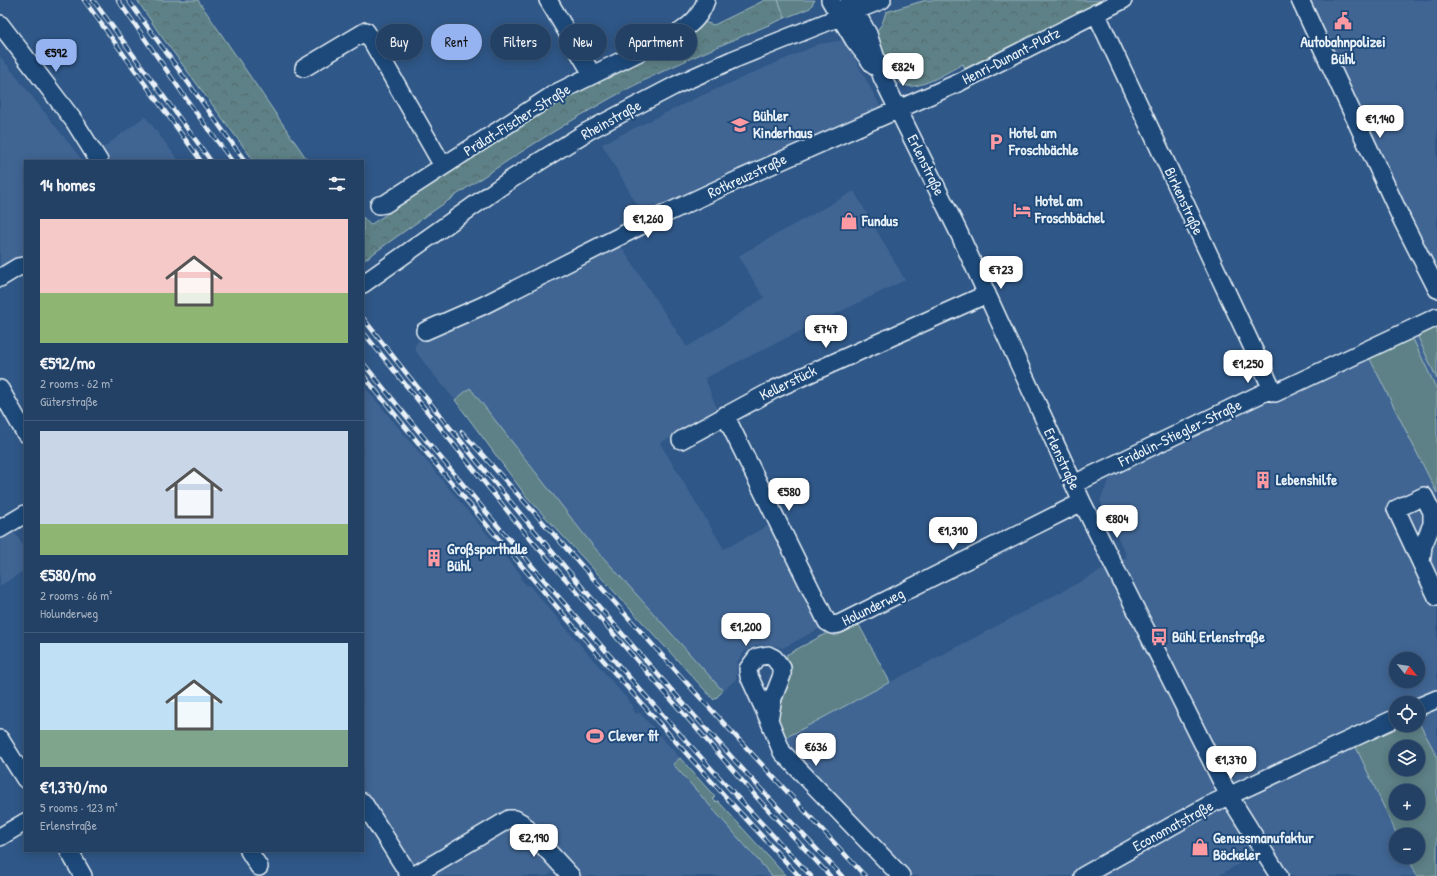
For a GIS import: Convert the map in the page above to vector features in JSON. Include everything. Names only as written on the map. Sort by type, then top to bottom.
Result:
[{"type":"street","points":[[548,0],[592,74]]},
{"type":"street","name":"Prälat-Fischer-Straße","points":[[379,205],[385,204],[556,93],[693,24],[703,9],[706,0]]},
{"type":"street","name":"Erlenstraße","points":[[830,0],[839,16],[882,77]]},
{"type":"street","name":"Rheinstraße","points":[[364,283],[510,180],[588,131],[676,85],[839,16],[853,5],[882,0]]},
{"type":"street","name":"Henri-Dunant-Platz","points":[[898,109],[958,83],[1124,0]]},
{"type":"street","points":[[1300,0],[1403,222],[1437,289]]},
{"type":"street","name":"Erlenstraße","points":[[853,5],[868,34],[882,77],[987,294],[1082,502],[1229,796],[1279,876]]},
{"type":"street","name":"Birkenstraße","points":[[1096,13],[1272,389]]},
{"type":"street","points":[[0,24],[74,121],[98,160]]},
{"type":"street","points":[[304,68],[366,31],[443,166]]},
{"type":"street","points":[[0,41],[70,131],[85,140]]},
{"type":"street","name":"Rotkreuzstraße","points":[[424,331],[482,306],[652,220],[735,181],[898,109]]},
{"type":"street","points":[[0,278],[24,266]]},
{"type":"street","name":"Kellerstück","points":[[681,440],[775,389],[987,294]]},
{"type":"street","name":"Fridolin-Stiegler-Straße","points":[[1074,484],[1272,389],[1275,393],[1437,317]]},
{"type":"street","points":[[0,389],[24,431]]},
{"type":"street","name":"Holunderweg","points":[[725,416],[827,622],[832,625],[839,624],[886,602],[1082,502]]},
{"type":"street","points":[[0,529],[24,515]]},
{"type":"street","points":[[1421,563],[1437,597]]},
{"type":"street","points":[[1425,705],[1437,699]]},
{"type":"street","points":[[769,720],[782,752],[901,876]]},
{"type":"street","name":"Economatstraße","points":[[1083,876],[1207,806],[1389,721]]},
{"type":"street","points":[[0,739],[24,777]]},
{"type":"street","points":[[364,804],[410,876]]},
{"type":"street","points":[[413,876],[499,823],[509,819],[515,819],[522,824],[571,876]]},
{"type":"street","points":[[0,837],[24,823]]},
{"type":"street","points":[[70,852],[83,876]]},
{"type":"street","points":[[250,852],[259,867]]},
{"type":"shaded area","points":[[1311,0],[1437,0],[1437,272]]},
{"type":"shaded area","name":"Bühler Kinderhaus","points":[[845,40],[880,106],[643,215],[602,144],[696,98],[819,44]]},
{"type":"shaded area","points":[[0,56],[82,160],[24,160],[24,274],[23,273],[0,288]]},
{"type":"shaded area","points":[[145,116],[178,160],[87,160]]},
{"type":"shaded area","points":[[854,191],[905,280],[705,378],[719,414],[660,443],[724,549],[773,523],[824,626],[783,648],[768,644],[756,645],[745,651],[737,662],[736,679],[723,691],[593,546],[470,388],[455,400],[428,368],[415,350],[415,345],[421,338],[620,245],[687,347],[764,298],[738,256]]},
{"type":"shaded area","points":[[1437,326],[1437,876],[1272,876],[1258,853],[1218,876],[911,876],[783,739],[1127,557],[1100,500],[1112,474],[1271,395],[1275,402]]},
{"type":"shaded area","points":[[364,386],[522,576],[520,578],[527,586],[528,584],[634,707],[632,709],[637,714],[639,712],[680,758],[673,764],[772,876],[570,876],[562,867],[547,876],[411,876],[364,804]]},
{"type":"shaded area","points":[[5,519],[24,547],[24,571],[0,586],[0,522]]},
{"type":"green space","points":[[137,0],[198,0],[307,160],[253,160],[159,33]]},
{"type":"green space","points":[[765,0],[778,0],[785,18],[697,56],[697,25],[700,21],[714,25]]},
{"type":"green space","points":[[778,0],[815,0],[810,8],[785,18]]},
{"type":"green space","points":[[926,0],[1104,0],[965,69],[963,64],[931,81],[913,86],[905,86],[899,82],[893,73],[875,33],[882,24],[886,12]]},
{"type":"green space","points":[[637,60],[688,60],[653,76],[579,116],[516,155],[364,260],[364,218],[370,225],[558,102]]},
{"type":"green space","points":[[1433,327],[1437,327],[1437,379],[1417,335]]},
{"type":"green space","points":[[1412,337],[1437,390],[1437,493],[1369,357]]},
{"type":"green space","points":[[470,388],[593,546],[723,691],[714,700],[526,496],[455,400]]},
{"type":"green space","points":[[859,625],[890,682],[783,739],[779,729],[779,711],[792,670],[786,655],[827,633],[836,636]]},
{"type":"green space","points":[[1389,728],[1389,732],[1424,732],[1437,756],[1437,876],[1417,876],[1411,864],[1425,864],[1425,828],[1394,828],[1390,820],[1425,820],[1425,784],[1389,784],[1389,818],[1355,745]]},
{"type":"green space","points":[[680,758],[715,797],[713,799],[716,802],[718,801],[786,876],[772,876],[673,764]]},
{"type":"railway","points":[[84,0],[200,160]]},
{"type":"railway","points":[[93,0],[210,160]]},
{"type":"railway","points":[[118,0],[194,110],[231,160]]},
{"type":"railway","points":[[128,0],[244,160]]},
{"type":"railway","points":[[364,319],[477,462],[595,603],[717,741],[842,876]]},
{"type":"railway","points":[[364,333],[526,534],[760,801],[830,876]]},
{"type":"railway","points":[[364,364],[526,560],[638,688],[811,876]]},
{"type":"railway","points":[[364,376],[576,630],[799,876]]},
{"type":"railway","points":[[462,432],[694,691],[865,876]]},
{"type":"place","name":"Autobahnpolizei Bühl","points":[[1343,21]]},
{"type":"place","name":"Bühler Kinderhaus","points":[[740,125]]},
{"type":"place","name":"Hotel am Froschbächle","points":[[996,142]]},
{"type":"place","name":"Hotel am Froschbächel","points":[[1022,210]]},
{"type":"place","name":"Fundus","points":[[849,221]]},
{"type":"place","name":"Lebenshilfe","points":[[1263,480]]},
{"type":"place","name":"Großsporthalle Bühl","points":[[434,558]]},
{"type":"place","name":"Bühl Erlenstraße","points":[[1159,637]]},
{"type":"place","name":"Clever fit","points":[[595,736]]},
{"type":"place","name":"Genussmanufaktur Böckeler","points":[[1200,847]]}]
